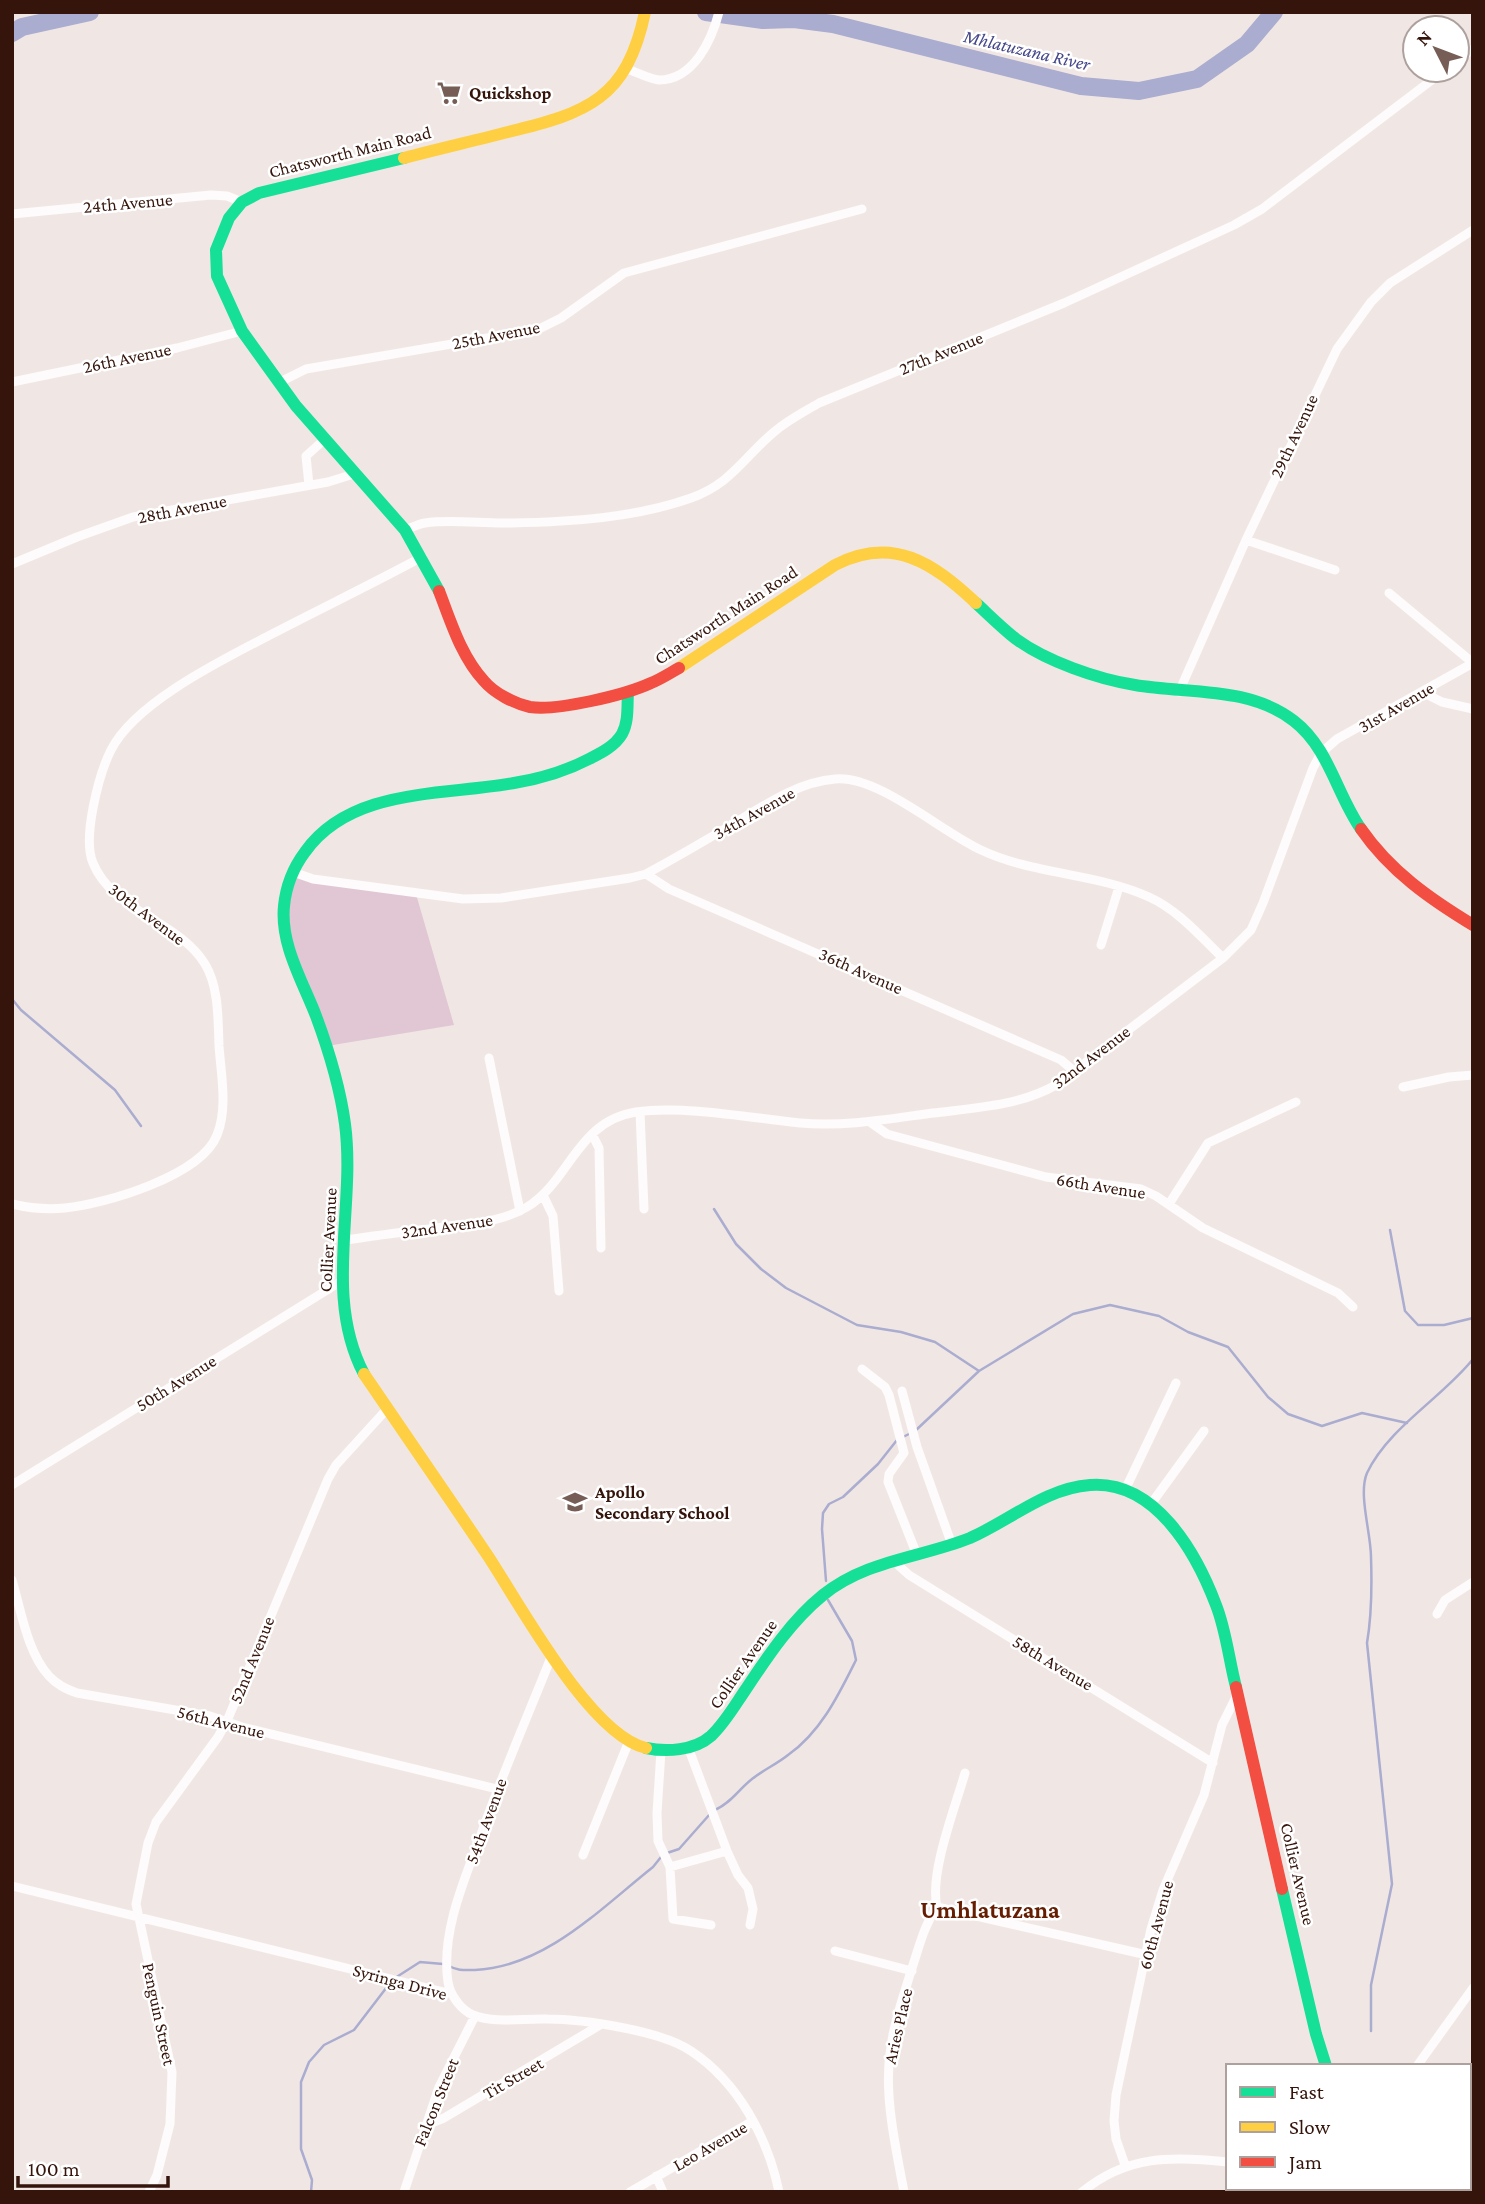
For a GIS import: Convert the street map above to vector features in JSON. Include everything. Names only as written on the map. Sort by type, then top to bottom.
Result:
[{"type":"street","name":"Chatsworth Main Road","points":[[645,12],[636,50],[627,69],[602,97],[575,114],[267,190],[242,202],[223,227],[216,250],[215,263],[223,292],[242,331],[278,383],[405,530],[434,579],[464,655],[485,683],[518,703],[546,707],[628,692],[662,678],[835,565],[858,554],[898,552],[914,556],[950,578],[1016,639],[1052,659],[1130,685],[1234,696],[1264,704],[1295,723],[1321,753],[1359,825],[1378,851],[1404,878],[1431,900],[1473,925]]},
{"type":"street","points":[[627,69],[657,80],[669,78],[692,64],[713,34],[719,12]]},
{"type":"street","name":"27th Avenue","points":[[405,530],[425,523],[512,523],[604,517],[662,506],[711,490],[729,478],[773,433],[819,403],[1064,303],[1234,225],[1262,209],[1427,84]]},
{"type":"street","name":"24th Avenue","points":[[12,214],[211,195],[227,196],[242,202]]},
{"type":"street","name":"25th Avenue","points":[[278,383],[306,369],[539,329],[561,318],[624,273],[862,209]]},
{"type":"street","name":"29th Avenue","points":[[1179,692],[1322,377],[1351,327],[1390,283],[1473,230]]},
{"type":"street","name":"26th Avenue","points":[[12,382],[177,348],[242,331]]},
{"type":"street","points":[[309,485],[306,456],[325,439]]},
{"type":"street","name":"28th Avenue","points":[[12,564],[133,517],[309,485],[356,473]]},
{"type":"street","points":[[1246,540],[1335,570]]},
{"type":"street","name":"30th Avenue","points":[[12,1204],[37,1208],[65,1208],[113,1199],[135,1191],[187,1168],[199,1159],[212,1144],[220,1122],[223,1093],[217,1008],[212,978],[205,963],[180,937],[133,907],[113,890],[102,880],[92,862],[88,837],[102,774],[117,741],[141,713],[217,663],[422,556]]},
{"type":"street","points":[[1388,593],[1473,663]]},
{"type":"street","name":"31st Avenue","points":[[1321,753],[1337,739],[1473,663]]},
{"type":"street","name":"Collier Avenue","points":[[628,692],[627,718],[622,734],[617,741],[596,756],[530,780],[396,799],[368,807],[326,827],[307,847],[293,872],[285,895],[285,935],[338,1079],[344,1116],[348,1196],[340,1282],[348,1337],[354,1355],[387,1409],[587,1703],[629,1741],[649,1749],[662,1751],[688,1747],[711,1735],[725,1720],[793,1623],[812,1602],[850,1577],[897,1560],[952,1545],[1063,1491],[1079,1486],[1100,1485],[1125,1490],[1151,1504],[1179,1534],[1204,1576],[1217,1607],[1316,2034],[1325,2064]]},
{"type":"street","points":[[1422,692],[1442,702],[1473,709]]},
{"type":"street","name":"32nd Avenue","points":[[345,1240],[498,1219],[520,1211],[543,1195],[576,1150],[592,1134],[611,1120],[639,1112],[688,1112],[803,1123],[870,1122],[1029,1097],[1056,1085],[1223,958],[1251,930],[1321,753]]},
{"type":"street","name":"34th Avenue","points":[[293,872],[313,879],[463,899],[500,898],[646,874],[787,793],[825,780],[848,779],[881,790],[967,843],[992,855],[1119,887],[1151,898],[1195,930],[1223,958]]},
{"type":"street","name":"36th Avenue","points":[[646,874],[669,889],[1060,1060],[1074,1071]]},
{"type":"street","points":[[1101,945],[1119,887]]},
{"type":"street","points":[[489,1058],[520,1211]]},
{"type":"street","points":[[1403,1087],[1473,1075]]},
{"type":"street","points":[[1169,1204],[1208,1143],[1296,1102]]},
{"type":"street","points":[[639,1112],[643,1209]]},
{"type":"street","name":"66th Avenue","points":[[870,1122],[887,1134],[1046,1177],[1141,1189],[1169,1204],[1203,1228],[1338,1293],[1353,1307]]},
{"type":"street","points":[[592,1134],[598,1148],[601,1248]]},
{"type":"street","points":[[543,1195],[553,1216],[559,1291]]},
{"type":"street","name":"50th Avenue","points":[[12,1485],[340,1282]]},
{"type":"street","points":[[862,1369],[885,1387],[899,1431],[903,1456],[889,1474],[888,1482],[917,1555]]},
{"type":"street","points":[[1125,1490],[1176,1383]]},
{"type":"street","points":[[902,1391],[910,1426],[952,1545]]},
{"type":"street","name":"52nd Avenue","points":[[138,1917],[136,1904],[152,1831],[161,1812],[218,1737],[227,1721],[321,1493],[336,1465],[387,1409]]},
{"type":"street","points":[[1151,1504],[1204,1431]]},
{"type":"street","name":"58th Avenue","points":[[897,1560],[899,1566],[909,1575],[1213,1763]]},
{"type":"street","name":"56th Avenue","points":[[12,1580],[37,1658],[50,1678],[76,1693],[210,1716],[242,1727],[497,1789]]},
{"type":"street","points":[[1437,1614],[1445,1600],[1473,1582]]},
{"type":"street","name":"54th Avenue","points":[[452,1993],[448,1956],[460,1892],[497,1789],[552,1655]]},
{"type":"street","name":"60th Avenue","points":[[1125,2165],[1116,2139],[1116,2095],[1147,1955],[1163,1891],[1204,1795],[1222,1726],[1238,1693]]},
{"type":"street","points":[[583,1855],[629,1741]]},
{"type":"street","points":[[688,1747],[727,1851],[738,1875],[748,1888],[753,1909],[750,1926]]},
{"type":"street","points":[[662,1751],[657,1813],[658,1841],[670,1867],[673,1919],[711,1925]]},
{"type":"street","points":[[965,1773],[939,1868],[935,1896],[937,1907],[1147,1955]]},
{"type":"street","points":[[670,1867],[727,1851]]},
{"type":"street","name":"Syringa Drive","points":[[12,1886],[452,1993],[466,2011],[475,2015]]},
{"type":"street","name":"Aries Place","points":[[904,2192],[888,2074],[894,2030],[922,1934],[937,1907]]},
{"type":"street","name":"Penguin Street","points":[[138,1917],[172,2072],[168,2134],[157,2175],[149,2192]]},
{"type":"street","points":[[835,1951],[912,1971]]},
{"type":"street","points":[[1418,2064],[1473,1988]]},
{"type":"street","points":[[475,2015],[503,2020],[572,2020],[662,2038],[690,2050],[732,2087],[753,2121],[771,2162],[779,2192]]},
{"type":"street","name":"Falcon Street","points":[[404,2192],[439,2087],[475,2015]]},
{"type":"street","name":"Tit Street","points":[[424,2126],[444,2118],[600,2025]]},
{"type":"street","name":"Leo Avenue","points":[[630,2192],[753,2121]]},
{"type":"street","points":[[1082,2192],[1096,2180],[1125,2165],[1188,2158],[1226,2162]]},
{"type":"street","points":[[656,2176],[663,2192]]},
{"type":"shaded area","points":[[293,871],[416,894],[454,1025],[327,1046],[284,935]]},
{"type":"shaded area","points":[[1473,2143],[1473,2192],[1417,2192],[1471,2190]]},
{"type":"shaded area","points":[[1376,2190],[1377,2192],[1273,2192]]},
{"type":"waterway","name":"Mhlatuzana River","points":[[12,33],[22,27],[90,12]]},
{"type":"waterway","name":"Mhlatuzana River","points":[[706,12],[763,20],[794,19],[833,24],[1081,86],[1139,91],[1197,79],[1247,44],[1274,12]]},
{"type":"waterway","points":[[12,999],[21,1010],[115,1090],[141,1126]]},
{"type":"waterway","points":[[714,1209],[736,1244],[761,1269],[786,1288],[857,1325],[901,1332],[935,1342],[979,1371]]},
{"type":"waterway","points":[[1390,1230],[1405,1311],[1418,1325],[1444,1325],[1473,1318]]},
{"type":"waterway","points":[[826,1581],[822,1529],[823,1513],[829,1504],[843,1497],[878,1464],[897,1440],[915,1431],[979,1371],[1073,1314],[1110,1305],[1159,1316],[1188,1332],[1228,1347],[1268,1397],[1288,1414],[1322,1426],[1362,1413],[1407,1423]]},
{"type":"waterway","points":[[1371,2031],[1371,1985],[1392,1884],[1367,1643],[1372,1579],[1364,1502],[1365,1482],[1376,1457],[1388,1442],[1473,1359]]},
{"type":"waterway","points":[[715,1810],[756,1776],[800,1746],[820,1724],[843,1686],[856,1660],[852,1641],[828,1600]]},
{"type":"waterway","points":[[667,1853],[679,1849],[710,1814]]},
{"type":"waterway","points":[[449,1966],[475,1970],[525,1959],[592,1917],[653,1867],[661,1857]]},
{"type":"waterway","points":[[395,1978],[420,1962],[443,1964]]},
{"type":"waterway","points":[[311,2192],[312,2180],[301,2149],[301,2082],[309,2062],[324,2045],[354,2030],[390,1983]]},
{"type":"traffic: fast","points":[[404,158],[259,193],[242,202],[229,218],[216,250],[217,276],[242,331],[296,406],[405,530],[439,591]]},
{"type":"traffic: fast","points":[[976,603],[1016,639],[1042,655],[1072,668],[1135,685],[1238,697],[1276,710],[1294,721],[1316,744],[1361,829]]},
{"type":"traffic: fast","points":[[364,1374],[352,1344],[345,1314],[345,1124],[330,1056],[285,934],[284,906],[291,877],[305,852],[324,831],[347,816],[373,805],[429,793],[533,779],[571,767],[598,754],[612,746],[622,734],[627,719],[628,692]]},
{"type":"traffic: fast","points":[[646,1748],[680,1749],[696,1745],[711,1736],[790,1627],[811,1605],[840,1583],[875,1567],[970,1538],[1058,1492],[1090,1485],[1113,1487],[1134,1494],[1170,1523],[1184,1542],[1208,1584],[1225,1635],[1236,1687]]},
{"type":"traffic: fast","points":[[1282,1889],[1325,2064]]},
{"type":"traffic: slow","points":[[404,158],[536,125],[581,109],[599,98],[615,83],[627,65],[645,12]]},
{"type":"traffic: slow","points":[[679,668],[835,565],[856,556],[894,553],[911,558],[944,576],[976,603]]},
{"type":"traffic: slow","points":[[364,1374],[488,1556],[558,1665],[602,1719],[624,1738],[646,1748]]},
{"type":"traffic: jam","points":[[439,591],[457,638],[476,671],[493,690],[524,706],[557,707],[609,697],[639,688],[679,668]]},
{"type":"traffic: jam","points":[[1361,829],[1398,871],[1441,905],[1473,925]]},
{"type":"traffic: jam","points":[[1236,1687],[1282,1889]]},
{"type":"place","name":"Quickshop","points":[[449,93]]},
{"type":"place","name":"Apollo Secondary School","points":[[575,1502]]},
{"type":"district","name":"Umhlatuzana","points":[[990,1909]]}]
